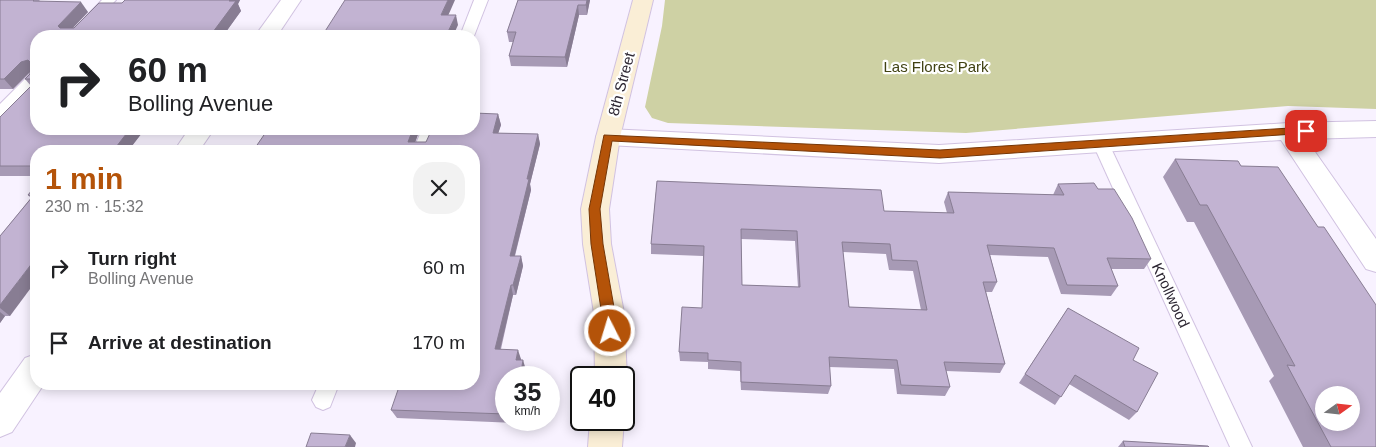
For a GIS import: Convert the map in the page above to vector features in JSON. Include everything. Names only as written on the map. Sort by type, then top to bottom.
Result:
[{"type":"street","points":[[270,30],[291,0]]},
{"type":"street","name":"8th Street","points":[[611,366],[609,313],[597,244],[595,209],[608,137],[643,0]]},
{"type":"street","points":[[608,137],[940,154],[1288,131],[1376,129]]},
{"type":"street","points":[[1288,131],[1376,261]]},
{"type":"street","points":[[3,413],[30,376]]},
{"type":"street","points":[[605,447],[606,431]]},
{"type":"lane","points":[[80,30],[109,0]]},
{"type":"lane","points":[[469,30],[481,0]]},
{"type":"lane","points":[[0,113],[30,82]]},
{"type":"lane","name":"Knollwood","points":[[1101,144],[1241,447]]},
{"type":"green space","name":"Las Flores Park","points":[[665,0],[1376,0],[1376,109],[1288,106],[966,133],[668,123],[652,118],[645,107],[662,26]]},
{"type":"building","points":[[0,0],[81,2],[58,26],[60,28],[74,28],[99,3],[122,3],[125,0],[236,1],[214,30],[30,30],[30,62],[28,60],[21,62],[4,79],[0,79]]},
{"type":"building","points":[[345,0],[448,0],[441,15],[456,15],[449,30],[326,30]]},
{"type":"building","points":[[518,0],[587,0],[586,5],[578,5],[565,57],[509,56],[516,32],[507,32]]},
{"type":"building","points":[[30,87],[30,135],[125,135],[118,145],[30,145],[30,166],[0,166],[0,117]]},
{"type":"building","points":[[480,113],[498,114],[493,133],[538,134],[510,256],[521,256],[513,285],[511,285],[495,349],[518,350],[516,360],[523,360],[522,366],[495,366],[495,414],[391,410],[398,390],[480,390],[480,145],[257,145],[264,135],[411,135],[408,142],[426,142],[429,135],[480,135]]},
{"type":"building","points":[[1175,159],[1238,161],[1241,166],[1278,167],[1318,227],[1324,227],[1376,305],[1376,447],[1331,447],[1322,431],[1360,431],[1360,386],[1315,386],[1315,417],[1287,365],[1295,366],[1207,205],[1200,205]]},
{"type":"building","points":[[657,181],[881,190],[884,211],[954,213],[948,192],[1064,195],[1058,184],[1094,183],[1098,189],[1114,189],[1132,218],[1151,259],[1107,258],[1118,286],[1067,285],[1054,248],[987,245],[997,282],[983,282],[1005,364],[944,362],[950,387],[901,385],[897,360],[829,357],[831,386],[741,382],[741,362],[708,360],[708,353],[679,352],[682,307],[702,308],[704,246],[651,244]],"holes":[[[741,229],[797,231],[800,287],[742,285]],[[842,242],[890,244],[892,260],[917,261],[927,310],[849,307]]]},
{"type":"building","points":[[30,200],[30,266],[0,305],[0,236]]},
{"type":"building","points":[[1068,308],[1139,348],[1133,360],[1158,373],[1137,412],[1075,375],[1061,397],[1025,374]]},
{"type":"building","points":[[311,433],[350,435],[345,447],[306,447]]},
{"type":"building","points":[[1123,441],[1208,446],[1209,447],[1125,447]]},
{"type":"route","points":[[610,331],[609,313],[597,244],[595,209],[608,137],[940,154],[1306,131]]}]
